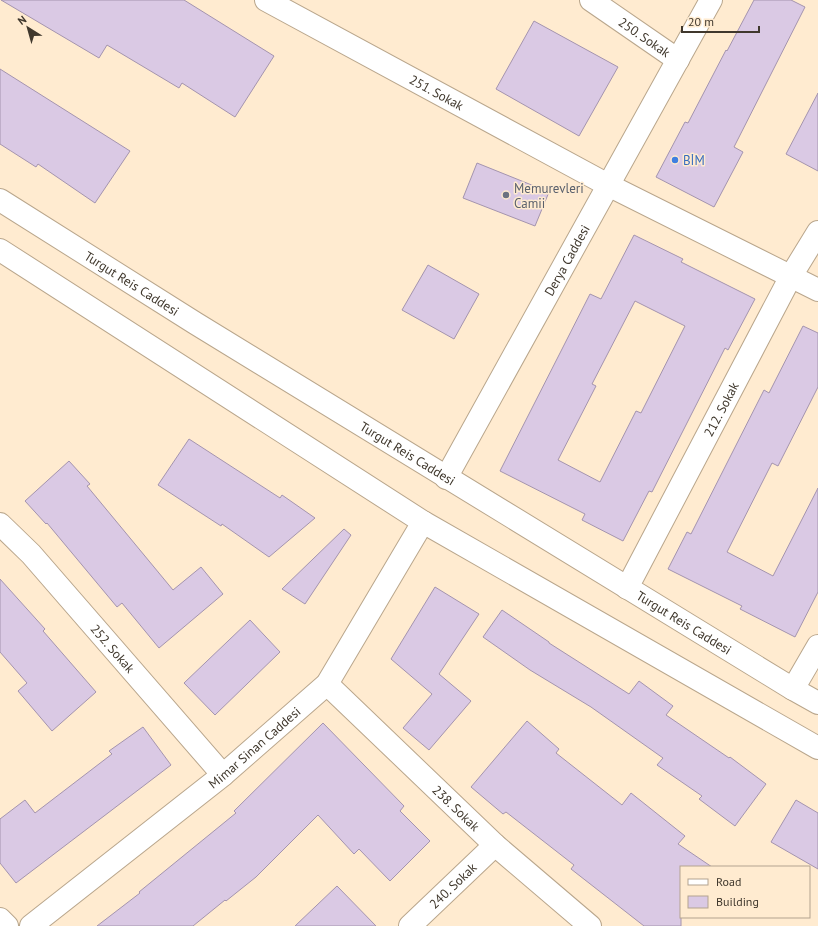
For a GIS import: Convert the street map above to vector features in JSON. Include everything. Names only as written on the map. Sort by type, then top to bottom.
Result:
[{"type":"main road","name":"251. Sokak","points":[[266,0],[608,184],[818,290]]},
{"type":"main road","name":"250. Sokak","points":[[591,0],[678,60]]},
{"type":"main road","name":"Derya Caddesi","points":[[446,478],[711,0]]},
{"type":"main road","name":"Turgut Reis Caddesi","points":[[0,200],[201,327],[446,478],[818,703]]},
{"type":"main road","name":"212. Sokak","points":[[627,588],[791,276],[818,232]]},
{"type":"main road","points":[[0,250],[423,522],[818,748]]},
{"type":"main road","name":"Mimar Sinan Caddesi","points":[[31,926],[223,775],[327,684],[423,522]]},
{"type":"main road","name":"252. Sokak","points":[[0,524],[31,554],[223,775]]},
{"type":"main road","points":[[793,689],[818,646]]},
{"type":"main road","name":"238. Sokak","points":[[327,684],[495,845],[590,926]]},
{"type":"main road","name":"240. Sokak","points":[[410,926],[495,845]]},
{"type":"main road","points":[[0,918],[7,926]]},
{"type":"building","points":[[1,0],[184,0],[274,56],[235,117],[182,83],[179,88],[107,45],[99,58]]},
{"type":"building","points":[[754,0],[791,0],[805,7],[734,147],[743,152],[714,207],[656,177],[685,122],[688,123]]},
{"type":"building","points":[[534,21],[618,67],[579,136],[496,89]]},
{"type":"building","points":[[0,69],[130,151],[95,203],[38,164],[36,167],[0,144]]},
{"type":"building","points":[[818,93],[818,171],[786,154]]},
{"type":"building","name":"Memurevleri Camii","points":[[477,163],[549,192],[535,226],[463,198]]},
{"type":"building","points":[[634,235],[683,259],[681,262],[755,299],[728,350],[725,348],[652,492],[649,491],[623,541],[582,520],[585,514],[500,471],[590,294],[601,299]],"holes":[[[635,301],[685,326],[641,413],[636,411],[600,482],[558,460],[596,386],[592,384]]]},
{"type":"building","points":[[428,265],[479,294],[454,339],[402,310]]},
{"type":"building","points":[[803,326],[818,333],[818,387],[778,466],[772,463],[727,552],[773,576],[818,488],[818,592],[795,637],[740,609],[742,606],[668,569],[687,532],[691,534],[764,390],[769,393]]},
{"type":"building","points":[[189,439],[280,498],[282,495],[315,518],[269,557],[222,524],[221,526],[158,485]]},
{"type":"building","points":[[69,461],[90,484],[87,486],[173,590],[201,567],[223,594],[159,648],[122,603],[117,607],[47,523],[46,524],[25,501]]},
{"type":"building","points":[[344,529],[351,535],[305,604],[282,589]]},
{"type":"building","points":[[0,579],[45,629],[43,631],[96,692],[52,731],[18,691],[27,683],[0,652]]},
{"type":"building","points":[[435,587],[479,614],[439,674],[471,701],[429,750],[403,728],[432,694],[391,659]]},
{"type":"building","points":[[502,610],[549,643],[629,694],[639,681],[673,706],[666,715],[729,758],[730,757],[766,784],[735,826],[699,799],[702,796],[657,765],[663,758],[591,707],[530,670],[483,637]]},
{"type":"building","points":[[250,620],[280,652],[215,715],[184,683]]},
{"type":"building","points":[[527,721],[559,749],[556,753],[622,805],[631,793],[685,836],[678,844],[711,866],[680,866],[681,926],[644,926],[571,869],[574,865],[506,812],[503,814],[471,787]]},
{"type":"building","points":[[323,723],[404,806],[400,811],[430,841],[390,881],[359,849],[354,854],[318,815],[256,877],[193,926],[97,926],[140,893],[139,892],[236,813],[234,811]]},
{"type":"building","points":[[143,727],[171,765],[16,883],[0,863],[0,819],[25,800],[35,813],[112,754],[109,751]]},
{"type":"building","points":[[796,800],[818,813],[818,869],[771,842]]},
{"type":"building","points":[[337,886],[376,926],[295,926]]},
{"type":"place","name":"BİM","points":[[675,160]]},
{"type":"place","name":"Memurevleri Camii","points":[[506,195]]}]
